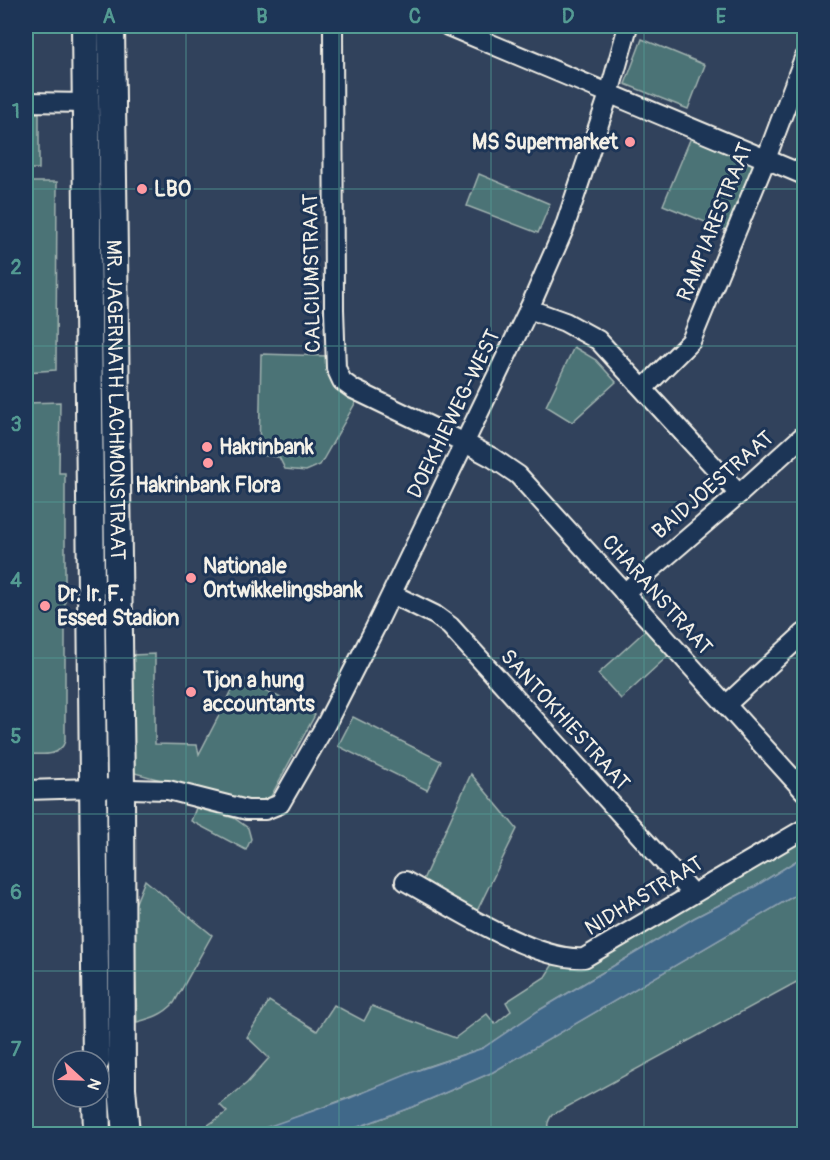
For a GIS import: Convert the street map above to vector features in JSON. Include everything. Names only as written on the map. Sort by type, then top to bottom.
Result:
[{"type":"main road","name":"MR. JAGERNATH LACHMONSTRAAT","points":[[85,26],[96,1049]]},
{"type":"main road","name":"MR. JAGERNATH LACHMONSTRAAT","points":[[111,26],[121,788],[122,1101],[126,1134]]},
{"type":"main road","points":[[86,111],[112,119]]},
{"type":"main road","points":[[88,329],[115,328]]},
{"type":"main road","points":[[96,1109],[97,1134]]},
{"type":"street","name":"CALCIUMSTRAAT","points":[[333,26],[336,368],[342,381],[353,389],[465,443]]},
{"type":"street","points":[[448,26],[804,175]]},
{"type":"street","name":"DOEKHIEWEG-WEST","points":[[121,788],[168,790],[247,810],[265,810],[280,804],[326,724],[392,594],[529,309],[564,229],[609,94],[628,26]]},
{"type":"street","name":"RAMPIARESTRAAT","points":[[644,388],[691,341],[766,159],[804,58]]},
{"type":"street","points":[[26,102],[86,111]]},
{"type":"street","points":[[529,309],[565,322],[598,340],[739,494]]},
{"type":"street","name":"BAIDJOESTRAAT","points":[[624,593],[804,435]]},
{"type":"street","name":"CHARANSTRAAT","points":[[465,443],[518,475],[804,791]]},
{"type":"street","name":"SANTOKHIESTRAAT","points":[[392,594],[435,615],[450,626],[692,893]]},
{"type":"street","points":[[726,705],[804,633]]},
{"type":"street","points":[[26,790],[121,788]]},
{"type":"street","name":"NIDHASTRAAT","points":[[405,881],[513,940],[555,955],[572,959],[584,958],[804,829]]},
{"type":"green space","points":[[642,39],[705,65],[688,109],[625,84]]},
{"type":"green space","points":[[26,113],[39,113],[39,169],[26,169]]},
{"type":"green space","points":[[692,135],[755,162],[756,166],[730,232],[663,205]]},
{"type":"green space","points":[[479,174],[550,204],[538,233],[467,206]]},
{"type":"green space","points":[[26,182],[57,182],[56,370],[26,372]]},
{"type":"green space","points":[[574,347],[596,360],[616,382],[572,422],[546,406]]},
{"type":"green space","points":[[261,354],[328,356],[357,400],[320,465],[306,471],[285,469],[279,457],[259,455]]},
{"type":"green space","name":"Dr. Ir. F. Essed Stadion","points":[[60,402],[59,473],[65,473],[65,741],[54,753],[26,754],[26,403]]},
{"type":"green space","points":[[647,629],[670,654],[621,699],[598,674]]},
{"type":"green space","points":[[155,654],[155,744],[197,745],[199,754],[239,677],[315,715],[270,798],[258,802],[243,802],[131,772],[131,655]]},
{"type":"green space","points":[[353,717],[441,761],[427,790],[338,746]]},
{"type":"green space","points":[[471,774],[517,829],[475,915],[422,882]]},
{"type":"green space","points":[[196,808],[234,818],[248,828],[251,839],[246,850],[191,821]]},
{"type":"green space","points":[[804,839],[804,856],[756,886],[694,918],[538,1011],[483,1048],[423,1068],[259,1131],[247,1134],[195,1134],[227,1112],[220,1105],[247,1083],[269,1058],[247,1037],[269,1001],[317,1031],[334,1005],[364,1021],[372,1006],[455,1038],[487,1014],[495,1024],[511,1011],[506,1002],[545,977],[553,964],[575,966]]},
{"type":"green space","points":[[145,880],[212,935],[174,1003],[157,1015],[137,1022],[133,910]]},
{"type":"green space","points":[[804,890],[804,978],[552,1115],[548,1124],[551,1134],[339,1134],[412,1107],[493,1072]]},
{"type":"water","points":[[804,856],[804,890],[493,1072],[412,1107],[339,1134],[247,1134],[483,1048],[538,1011],[694,918],[756,886]]},
{"type":"place","name":"MS Supermarket","points":[[630,142]]},
{"type":"place","name":"LBO","points":[[142,189]]},
{"type":"place","name":"Hakrinbank","points":[[207,447]]},
{"type":"place","name":"Hakrinbank Flora","points":[[208,463]]},
{"type":"place","name":"Nationale Ontwikkelingsbank","points":[[191,578]]},
{"type":"place","name":"Dr. Ir. F. Essed Stadion","points":[[45,606]]},
{"type":"place","name":"Tjon a hung accountants","points":[[191,692]]}]
